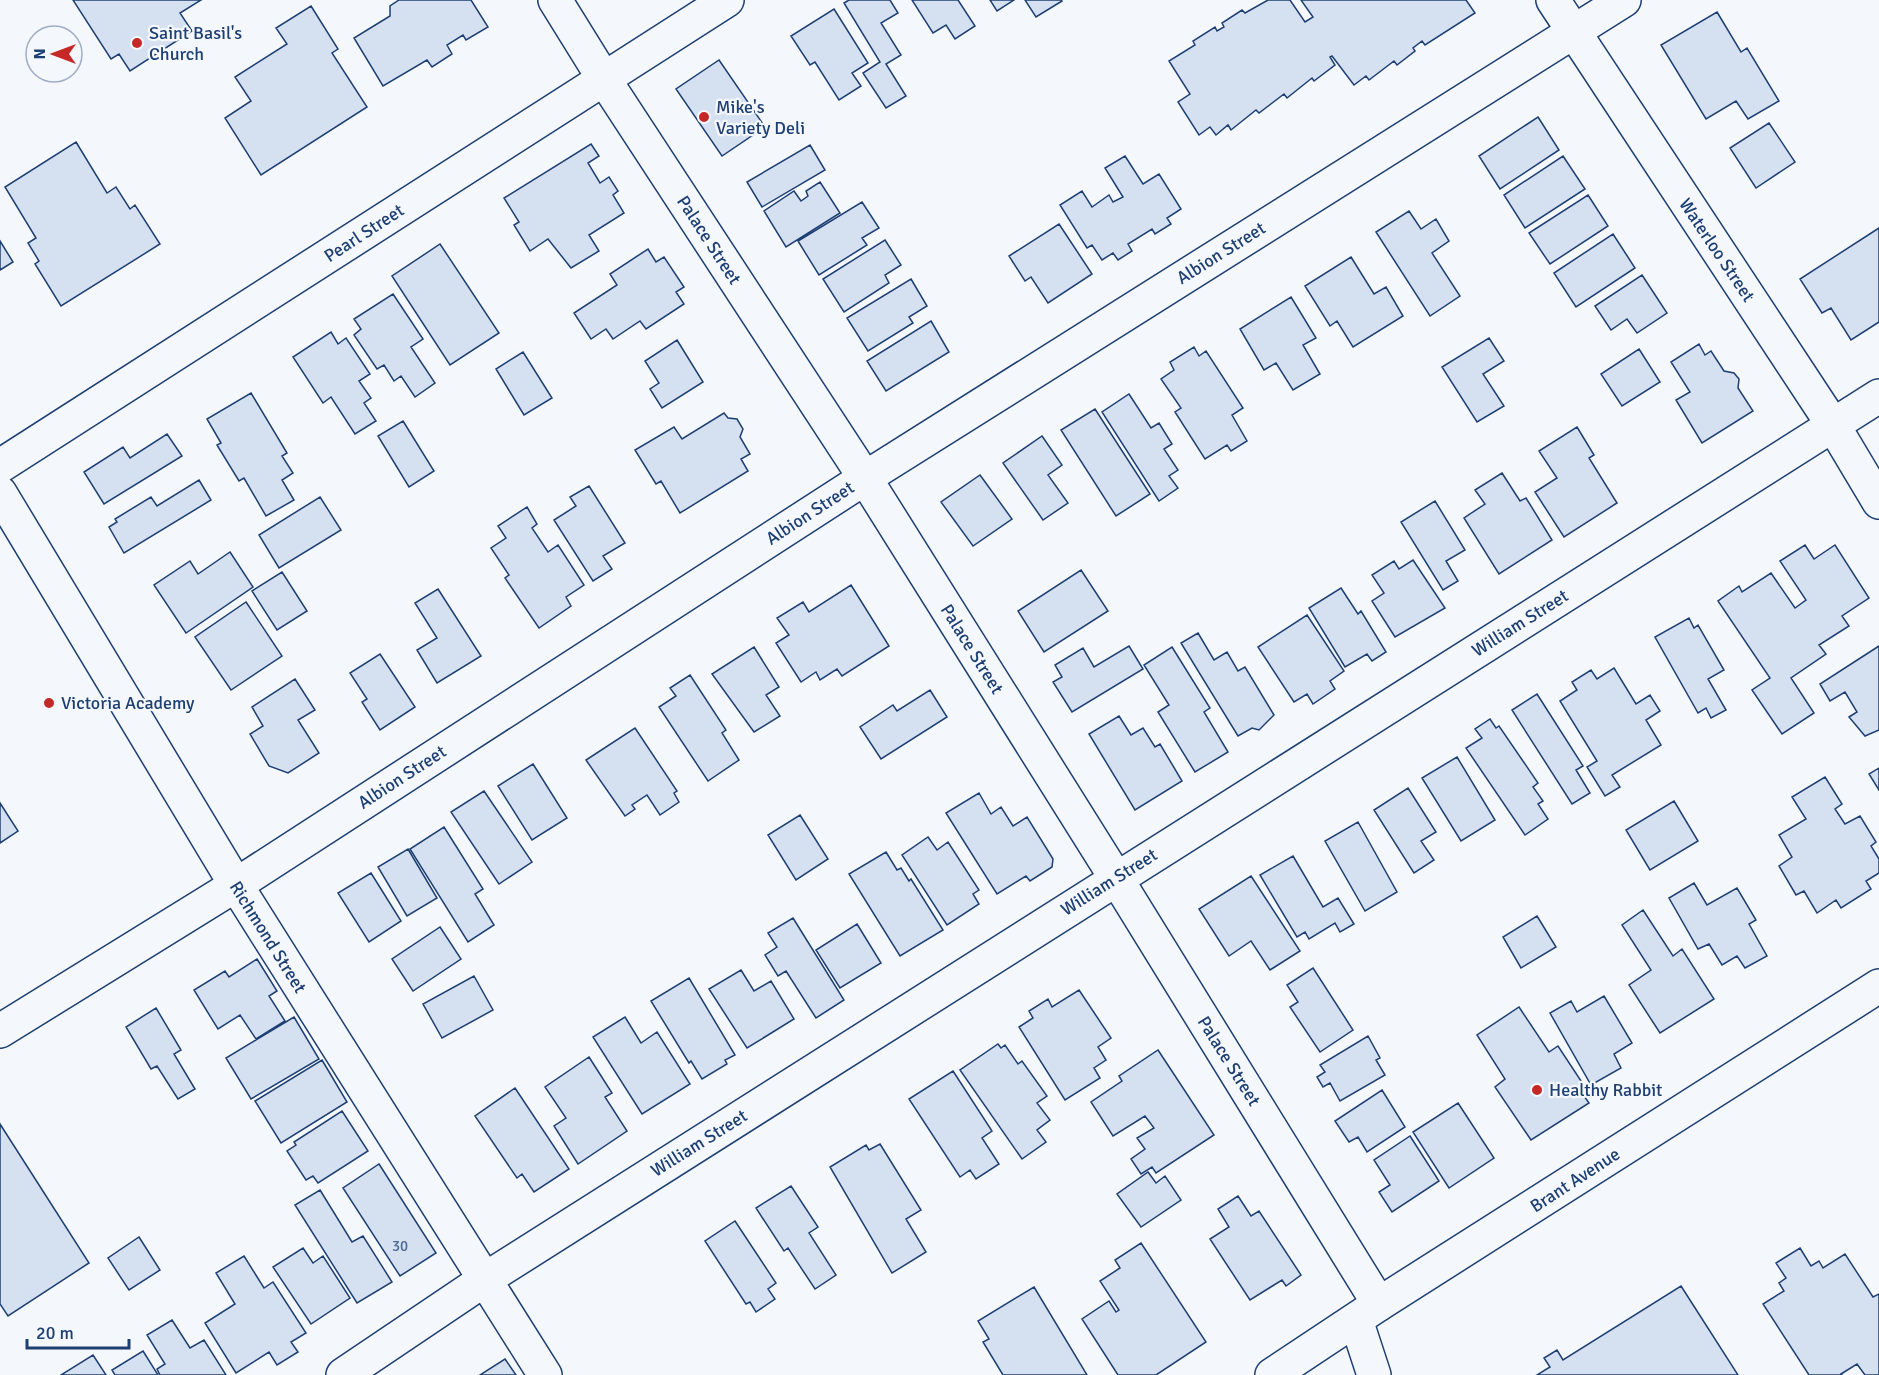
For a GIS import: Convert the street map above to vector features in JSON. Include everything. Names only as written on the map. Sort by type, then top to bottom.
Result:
[{"type":"street","name":"Palace Street","points":[[555,0],[604,79],[865,478],[1116,878],[1367,1312],[1374,1375]]},
{"type":"street","name":"Pearl Street","points":[[0,466],[727,0]]},
{"type":"street","name":"Waterloo Street","points":[[1553,0],[1833,425],[1879,502]]},
{"type":"street","name":"Albion Street","points":[[0,1031],[236,885],[865,478],[1624,0]]},
{"type":"street","name":"William Street","points":[[343,1375],[484,1280],[1879,396]]},
{"type":"street","name":"Richmond Street","points":[[0,493],[236,885],[545,1375]]},
{"type":"street","name":"Brant Avenue","points":[[1272,1375],[1879,986]]},
{"type":"building","name":"Saint Basil's Church","points":[[73,0],[201,0],[180,13],[192,31],[130,71],[119,54],[111,59]]},
{"type":"building","points":[[399,0],[471,0],[488,27],[466,40],[463,35],[447,45],[452,54],[432,67],[427,60],[383,86],[354,38],[390,16],[390,6]]},
{"type":"building","points":[[849,0],[890,0],[898,13],[881,23],[901,55],[886,64],[906,96],[886,108],[863,73],[880,62],[844,3]]},
{"type":"building","points":[[912,0],[958,0],[975,26],[955,39],[946,25],[933,33]]},
{"type":"building","points":[[990,0],[1014,0],[997,11]]},
{"type":"building","points":[[1025,0],[1061,0],[1062,1],[1036,17]]},
{"type":"building","points":[[1268,0],[1290,0],[1305,22],[1313,17],[1301,0],[1466,0],[1475,13],[1425,45],[1422,41],[1413,48],[1415,51],[1397,65],[1394,61],[1369,80],[1366,76],[1354,85],[1332,56],[1330,57],[1335,65],[1314,81],[1312,78],[1287,98],[1284,94],[1259,113],[1256,110],[1231,130],[1228,125],[1216,135],[1210,127],[1199,135],[1178,102],[1190,94],[1169,61],[1195,45],[1193,41],[1215,27],[1217,31],[1224,27],[1222,23],[1242,10],[1245,13]]},
{"type":"building","points":[[311,6],[338,49],[332,53],[367,107],[261,175],[225,118],[251,101],[235,77],[287,44],[276,28]]},
{"type":"building","points":[[834,9],[868,63],[852,73],[861,86],[839,100],[815,62],[810,65],[791,36]]},
{"type":"building","points":[[1717,12],[1741,52],[1747,48],[1779,101],[1748,119],[1736,101],[1706,119],[1661,45]]},
{"type":"building","points":[[719,60],[765,127],[722,156],[676,89]]},
{"type":"building","points":[[1538,117],[1559,150],[1500,189],[1479,156]]},
{"type":"building","points":[[1769,123],[1795,162],[1756,188],[1730,148]]},
{"type":"building","points":[[76,142],[107,193],[116,187],[130,209],[135,205],[160,244],[61,306],[35,264],[39,261],[28,243],[36,238],[5,187]]},
{"type":"building","points":[[591,144],[599,156],[588,163],[600,183],[609,177],[618,191],[613,195],[624,213],[589,235],[599,251],[571,268],[548,239],[530,251],[514,225],[519,222],[504,198]]},
{"type":"building","points":[[810,145],[825,170],[762,207],[747,182]]},
{"type":"building","points":[[1125,156],[1143,184],[1159,174],[1181,209],[1167,218],[1171,224],[1155,234],[1152,229],[1128,244],[1132,251],[1118,260],[1113,253],[1102,260],[1092,245],[1087,248],[1060,205],[1082,191],[1092,207],[1109,195],[1113,202],[1123,197],[1105,168]]},
{"type":"building","points":[[1563,156],[1585,189],[1525,228],[1504,195]]},
{"type":"building","points":[[820,182],[840,213],[786,247],[764,211],[794,191],[801,201],[808,196],[806,191]]},
{"type":"building","points":[[1588,195],[1608,226],[1550,264],[1529,233]]},
{"type":"building","points":[[862,202],[879,228],[862,238],[867,245],[819,275],[798,241]]},
{"type":"building","points":[[1409,211],[1421,229],[1436,219],[1449,241],[1432,253],[1460,296],[1430,316],[1376,232]]},
{"type":"building","points":[[1059,224],[1092,274],[1048,303],[1031,277],[1025,281],[1009,256]]},
{"type":"building","points":[[1879,228],[1879,322],[1851,340],[1831,308],[1822,313],[1800,279]]},
{"type":"building","points":[[1613,234],[1635,268],[1576,307],[1554,273]]},
{"type":"building","points":[[885,240],[901,265],[885,275],[889,283],[844,312],[823,279]]},
{"type":"building","points":[[0,241],[13,262],[0,270]]},
{"type":"building","points":[[440,244],[499,333],[450,365],[392,276]]},
{"type":"building","points":[[648,249],[656,262],[664,257],[684,287],[676,292],[684,304],[646,329],[640,321],[613,339],[606,329],[591,339],[574,313],[617,285],[610,274]]},
{"type":"building","points":[[1351,257],[1374,294],[1386,287],[1403,316],[1353,347],[1337,321],[1330,326],[1305,286]]},
{"type":"building","points":[[1642,275],[1667,313],[1637,333],[1627,319],[1611,330],[1595,306]]},
{"type":"building","points":[[911,279],[927,306],[909,317],[913,323],[868,351],[847,318]]},
{"type":"building","points":[[393,294],[423,339],[411,347],[435,383],[415,397],[401,376],[394,381],[384,365],[377,369],[354,335],[361,329],[354,319]]},
{"type":"building","points":[[1291,297],[1316,338],[1303,345],[1320,374],[1293,390],[1276,363],[1264,370],[1240,329]]},
{"type":"building","points":[[931,321],[949,352],[886,391],[867,361]]},
{"type":"building","points":[[331,332],[338,344],[346,338],[370,374],[359,381],[371,398],[364,403],[376,421],[355,434],[331,397],[323,403],[293,357]]},
{"type":"building","points":[[1489,338],[1504,361],[1483,374],[1504,406],[1477,422],[1442,367]]},
{"type":"building","points":[[677,340],[703,382],[662,408],[650,389],[659,383],[645,361]]},
{"type":"building","points":[[1699,344],[1705,355],[1711,351],[1724,371],[1734,373],[1739,379],[1738,388],[1753,411],[1702,443],[1676,400],[1690,392],[1671,362]]},
{"type":"building","points":[[1194,347],[1199,356],[1206,351],[1243,408],[1232,415],[1247,441],[1231,451],[1227,445],[1205,459],[1175,412],[1181,408],[1161,379],[1174,370],[1170,362]]},
{"type":"building","points":[[1639,349],[1660,382],[1622,406],[1601,374]]},
{"type":"building","points":[[523,352],[552,398],[524,415],[496,369]]},
{"type":"building","points":[[251,393],[287,453],[282,456],[293,473],[282,480],[294,500],[266,516],[244,478],[239,481],[217,445],[221,443],[207,419]]},
{"type":"building","points":[[1129,394],[1151,428],[1159,423],[1172,444],[1164,449],[1178,470],[1169,476],[1178,488],[1159,501],[1102,412]]},
{"type":"building","points":[[1095,409],[1150,494],[1116,516],[1061,430]]},
{"type":"building","points":[[724,413],[728,418],[737,419],[743,429],[740,437],[750,454],[741,459],[748,471],[680,513],[661,481],[656,484],[635,450],[674,427],[682,439]]},
{"type":"building","points":[[403,421],[434,471],[409,487],[378,436]]},
{"type":"building","points":[[1577,427],[1594,455],[1589,458],[1617,503],[1564,537],[1535,492],[1557,478],[1539,451]]},
{"type":"building","points":[[167,434],[182,456],[104,504],[84,472],[123,447],[130,458]]},
{"type":"building","points":[[1042,436],[1062,465],[1048,475],[1068,503],[1043,520],[1003,463]]},
{"type":"building","points":[[1502,473],[1520,501],[1526,498],[1552,540],[1499,574],[1464,518],[1485,504],[1475,490]]},
{"type":"building","points":[[980,475],[1012,519],[973,546],[941,502]]},
{"type":"building","points":[[199,480],[211,500],[124,553],[109,527],[117,522],[115,519],[151,497],[157,506]]},
{"type":"building","points":[[589,486],[625,543],[603,556],[612,569],[593,581],[554,520],[576,506],[570,497]]},
{"type":"building","points":[[320,497],[341,530],[279,568],[259,535]]},
{"type":"building","points":[[1435,501],[1465,550],[1446,561],[1458,581],[1443,590],[1401,522]]},
{"type":"building","points":[[527,507],[537,524],[532,528],[548,552],[558,545],[584,585],[566,597],[571,606],[539,628],[505,578],[509,575],[491,548],[506,538],[498,526]]},
{"type":"building","points":[[1805,545],[1814,559],[1835,545],[1869,598],[1842,616],[1849,626],[1819,645],[1826,654],[1791,678],[1814,713],[1782,734],[1752,690],[1770,678],[1718,601],[1739,586],[1742,592],[1771,573],[1795,608],[1806,600],[1780,561]]},
{"type":"building","points":[[230,552],[253,587],[186,633],[154,585],[190,561],[198,574]]},
{"type":"building","points":[[1413,560],[1445,608],[1395,637],[1372,601],[1384,593],[1372,575],[1394,561],[1399,569]]},
{"type":"building","points":[[1081,570],[1108,611],[1044,652],[1018,611]]},
{"type":"building","points":[[282,572],[307,611],[277,630],[252,591]]},
{"type":"building","points":[[851,585],[889,646],[842,676],[837,669],[820,680],[816,672],[801,682],[776,643],[789,635],[777,618],[803,602],[809,612]]},
{"type":"building","points":[[1341,588],[1358,614],[1361,611],[1386,652],[1372,661],[1367,654],[1345,667],[1309,608]]},
{"type":"building","points":[[438,589],[481,656],[437,683],[417,650],[437,638],[415,603]]},
{"type":"building","points":[[246,602],[282,656],[231,690],[195,637]]},
{"type":"building","points":[[1307,615],[1344,671],[1330,681],[1335,689],[1313,704],[1307,694],[1294,702],[1258,647]]},
{"type":"building","points":[[1689,618],[1694,628],[1698,625],[1724,670],[1708,679],[1726,710],[1711,718],[1706,708],[1698,713],[1655,637]]},
{"type":"building","points":[[1198,633],[1214,660],[1227,652],[1238,671],[1245,667],[1274,715],[1259,730],[1252,728],[1238,736],[1181,643]]},
{"type":"building","points":[[1129,646],[1143,669],[1072,712],[1053,682],[1062,677],[1055,665],[1083,648],[1094,667]]},
{"type":"building","points":[[1879,646],[1879,730],[1865,736],[1849,717],[1857,712],[1845,692],[1830,701],[1820,684]]},
{"type":"building","points":[[754,647],[779,687],[766,695],[780,716],[754,732],[712,674]]},
{"type":"building","points":[[1172,647],[1210,708],[1204,712],[1228,752],[1195,772],[1158,712],[1169,705],[1144,665]]},
{"type":"building","points":[[380,654],[415,707],[380,730],[362,702],[367,699],[350,673]]},
{"type":"building","points":[[1614,668],[1636,704],[1650,695],[1660,711],[1646,720],[1661,745],[1612,775],[1620,787],[1605,796],[1587,767],[1597,761],[1560,701],[1577,690],[1572,682],[1591,670],[1597,679]]},
{"type":"building","points":[[690,675],[726,730],[722,733],[739,760],[708,781],[659,707],[676,696],[670,688]]},
{"type":"building","points":[[295,679],[315,710],[298,720],[319,753],[288,773],[269,766],[250,734],[263,726],[252,707]]},
{"type":"building","points":[[930,690],[947,717],[881,759],[860,727],[893,705],[897,711]]},
{"type":"building","points":[[1537,694],[1583,766],[1576,770],[1590,793],[1572,804],[1512,710]]},
{"type":"building","points":[[1119,716],[1131,735],[1143,728],[1155,747],[1160,744],[1182,781],[1135,810],[1089,734]]},
{"type":"building","points":[[1490,719],[1496,728],[1499,726],[1538,783],[1533,787],[1543,801],[1538,804],[1548,819],[1525,835],[1466,748],[1482,738],[1475,729]]},
{"type":"building","points":[[635,728],[677,791],[674,793],[679,802],[660,815],[647,795],[632,805],[635,809],[625,816],[586,760]]},
{"type":"building","points":[[1457,757],[1495,820],[1461,841],[1422,778]]},
{"type":"building","points":[[533,764],[567,818],[532,840],[498,786]]},
{"type":"building","points":[[1879,768],[1879,790],[1869,774]]},
{"type":"building","points":[[1825,777],[1842,804],[1835,809],[1845,824],[1860,816],[1876,842],[1871,846],[1879,859],[1879,873],[1866,881],[1871,889],[1841,908],[1836,900],[1817,913],[1804,891],[1796,895],[1779,866],[1792,857],[1779,835],[1806,819],[1792,797]]},
{"type":"building","points":[[1408,788],[1436,832],[1421,841],[1434,860],[1414,873],[1374,810]]},
{"type":"building","points":[[484,791],[532,862],[499,884],[451,812]]},
{"type":"building","points":[[979,793],[991,814],[1001,807],[1013,826],[1027,817],[1053,859],[1052,867],[1030,881],[1026,876],[997,894],[946,813]]},
{"type":"building","points":[[1674,801],[1698,841],[1650,870],[1626,830]]},
{"type":"building","points":[[0,803],[18,831],[0,843]]},
{"type":"building","points":[[800,815],[828,859],[796,880],[768,835]]},
{"type":"building","points":[[1358,822],[1397,892],[1365,911],[1325,841]]},
{"type":"building","points":[[444,827],[483,889],[475,894],[494,925],[468,942],[410,849]]},
{"type":"building","points":[[928,837],[937,850],[948,842],[979,890],[973,894],[979,904],[947,925],[902,855]]},
{"type":"building","points":[[408,849],[437,898],[407,916],[378,867]]},
{"type":"building","points":[[886,852],[897,870],[901,868],[909,881],[911,879],[943,930],[900,956],[849,874]]},
{"type":"building","points":[[1293,856],[1323,907],[1338,898],[1354,924],[1340,932],[1335,923],[1309,939],[1305,932],[1297,937],[1260,875]]},
{"type":"building","points":[[371,873],[401,921],[369,942],[338,893]]},
{"type":"building","points":[[1251,876],[1300,951],[1270,970],[1251,941],[1229,956],[1199,909]]},
{"type":"building","points":[[1694,883],[1707,905],[1737,888],[1756,920],[1749,924],[1767,956],[1745,968],[1737,956],[1722,965],[1709,944],[1698,949],[1669,898]]},
{"type":"building","points":[[1643,910],[1673,956],[1682,949],[1714,999],[1660,1033],[1629,985],[1651,970],[1622,925]]},
{"type":"building","points":[[1537,916],[1556,947],[1521,968],[1503,937]]},
{"type":"building","points":[[793,918],[844,1000],[816,1018],[786,971],[778,976],[765,955],[777,947],[768,933]]},
{"type":"building","points":[[857,924],[881,963],[840,988],[816,950]]},
{"type":"building","points":[[440,927],[461,959],[413,991],[392,959]]},
{"type":"building","points":[[257,959],[277,991],[269,996],[285,1021],[256,1039],[240,1015],[218,1029],[194,990],[225,971],[229,977]]},
{"type":"building","points":[[1313,968],[1353,1030],[1320,1052],[1290,1007],[1298,1002],[1287,985]]},
{"type":"building","points":[[741,970],[754,991],[771,981],[794,1019],[747,1048],[709,989]]},
{"type":"building","points":[[474,976],[493,1010],[442,1038],[423,1004]]},
{"type":"building","points":[[689,978],[735,1055],[725,1060],[727,1064],[702,1079],[691,1061],[689,1063],[651,1001]]},
{"type":"building","points":[[1079,990],[1111,1038],[1098,1047],[1106,1060],[1094,1068],[1100,1078],[1065,1100],[1019,1027],[1033,1018],[1029,1011],[1048,999],[1052,1007]]},
{"type":"building","points":[[1604,996],[1632,1043],[1614,1054],[1621,1068],[1591,1085],[1550,1013],[1571,1001],[1577,1012]]},
{"type":"building","points":[[1519,1007],[1549,1052],[1558,1046],[1587,1090],[1582,1093],[1589,1103],[1531,1140],[1495,1087],[1505,1079],[1477,1035]]},
{"type":"building","points":[[156,1008],[181,1050],[174,1054],[195,1089],[178,1099],[157,1066],[151,1069],[126,1027]]},
{"type":"building","points":[[294,1017],[319,1059],[251,1099],[226,1058]]},
{"type":"building","points":[[625,1017],[641,1043],[657,1032],[690,1084],[642,1114],[593,1037]]},
{"type":"building","points":[[1368,1036],[1380,1058],[1376,1060],[1385,1075],[1340,1101],[1330,1083],[1323,1087],[1317,1077],[1325,1072],[1320,1065]]},
{"type":"building","points":[[998,1044],[1001,1048],[1005,1045],[1018,1064],[1022,1061],[1047,1096],[1037,1103],[1050,1120],[1037,1130],[1046,1142],[1022,1159],[960,1070]]},
{"type":"building","points":[[1158,1050],[1214,1135],[1156,1173],[1152,1167],[1141,1174],[1131,1159],[1145,1149],[1137,1138],[1154,1128],[1145,1116],[1113,1136],[1091,1102],[1122,1081],[1119,1076]]},
{"type":"building","points":[[589,1057],[612,1093],[605,1097],[627,1131],[578,1164],[554,1126],[566,1118],[545,1087]]},
{"type":"building","points":[[322,1060],[347,1102],[281,1143],[255,1101]]},
{"type":"building","points":[[953,1071],[992,1131],[982,1138],[999,1164],[976,1179],[970,1170],[960,1177],[909,1099]]},
{"type":"building","points":[[515,1088],[569,1169],[534,1192],[522,1174],[517,1178],[475,1116]]},
{"type":"building","points":[[1382,1090],[1405,1127],[1367,1152],[1358,1137],[1349,1142],[1335,1121]]},
{"type":"building","points":[[1458,1103],[1494,1158],[1449,1188],[1413,1132]]},
{"type":"building","points":[[342,1111],[368,1151],[318,1183],[313,1176],[306,1180],[287,1151],[296,1145],[294,1142]]},
{"type":"building","points":[[0,1124],[89,1263],[8,1316],[0,1304]]},
{"type":"building","points":[[1410,1136],[1439,1181],[1392,1212],[1379,1192],[1390,1185],[1374,1160]]},
{"type":"building","points":[[880,1144],[921,1210],[906,1219],[926,1252],[892,1273],[830,1167],[866,1145],[869,1150]]},
{"type":"building","points":[[379,1164],[436,1253],[400,1276],[343,1188]]},
{"type":"building","points":[[1148,1172],[1156,1183],[1165,1176],[1181,1200],[1141,1227],[1117,1194]]},
{"type":"building","points":[[791,1186],[818,1227],[809,1233],[836,1275],[815,1289],[788,1248],[784,1251],[756,1208]]},
{"type":"building","points":[[320,1190],[352,1242],[363,1236],[392,1282],[357,1303],[295,1205]]},
{"type":"building","points":[[1238,1196],[1251,1216],[1259,1211],[1301,1275],[1286,1286],[1282,1280],[1250,1300],[1210,1239],[1229,1227],[1218,1209]]},
{"type":"building","points":[[735,1221],[776,1283],[768,1289],[775,1299],[756,1312],[750,1302],[746,1304],[705,1241]]},
{"type":"building","points":[[139,1237],[160,1270],[129,1290],[108,1258]]},
{"type":"building","points":[[1141,1243],[1206,1342],[1156,1375],[1118,1375],[1082,1319],[1109,1301],[1116,1312],[1119,1310],[1100,1281],[1120,1268],[1115,1260]]},
{"type":"building","points":[[303,1248],[313,1263],[323,1256],[350,1298],[311,1324],[273,1267]]},
{"type":"building","points":[[1800,1248],[1811,1266],[1819,1261],[1823,1268],[1845,1254],[1873,1297],[1879,1294],[1879,1375],[1865,1375],[1857,1364],[1842,1375],[1809,1375],[1763,1304],[1784,1291],[1779,1283],[1786,1278],[1776,1263]]},
{"type":"building","points":[[244,1256],[264,1288],[273,1282],[306,1333],[291,1342],[298,1352],[277,1365],[269,1352],[236,1373],[205,1323],[235,1304],[216,1273]]},
{"type":"building","points":[[1681,1286],[1738,1375],[1537,1375],[1550,1367],[1544,1358],[1557,1350],[1563,1360]]},
{"type":"building","points":[[1034,1287],[1087,1375],[1003,1375],[983,1342],[989,1339],[978,1321]]},
{"type":"building","points":[[172,1320],[190,1348],[204,1340],[226,1375],[160,1375],[157,1369],[165,1364],[147,1335]]},
{"type":"building","points":[[143,1351],[158,1375],[115,1375],[112,1370]]},
{"type":"building","points":[[93,1355],[106,1375],[61,1375]]},
{"type":"building","points":[[505,1359],[516,1375],[480,1375]]},
{"type":"place","name":"Saint Basil's Church","points":[[137,43]]},
{"type":"place","name":"Mike's Variety Deli","points":[[704,117]]},
{"type":"place","name":"Victoria Academy","points":[[49,703]]},
{"type":"place","name":"Healthy Rabbit","points":[[1537,1090]]}]
